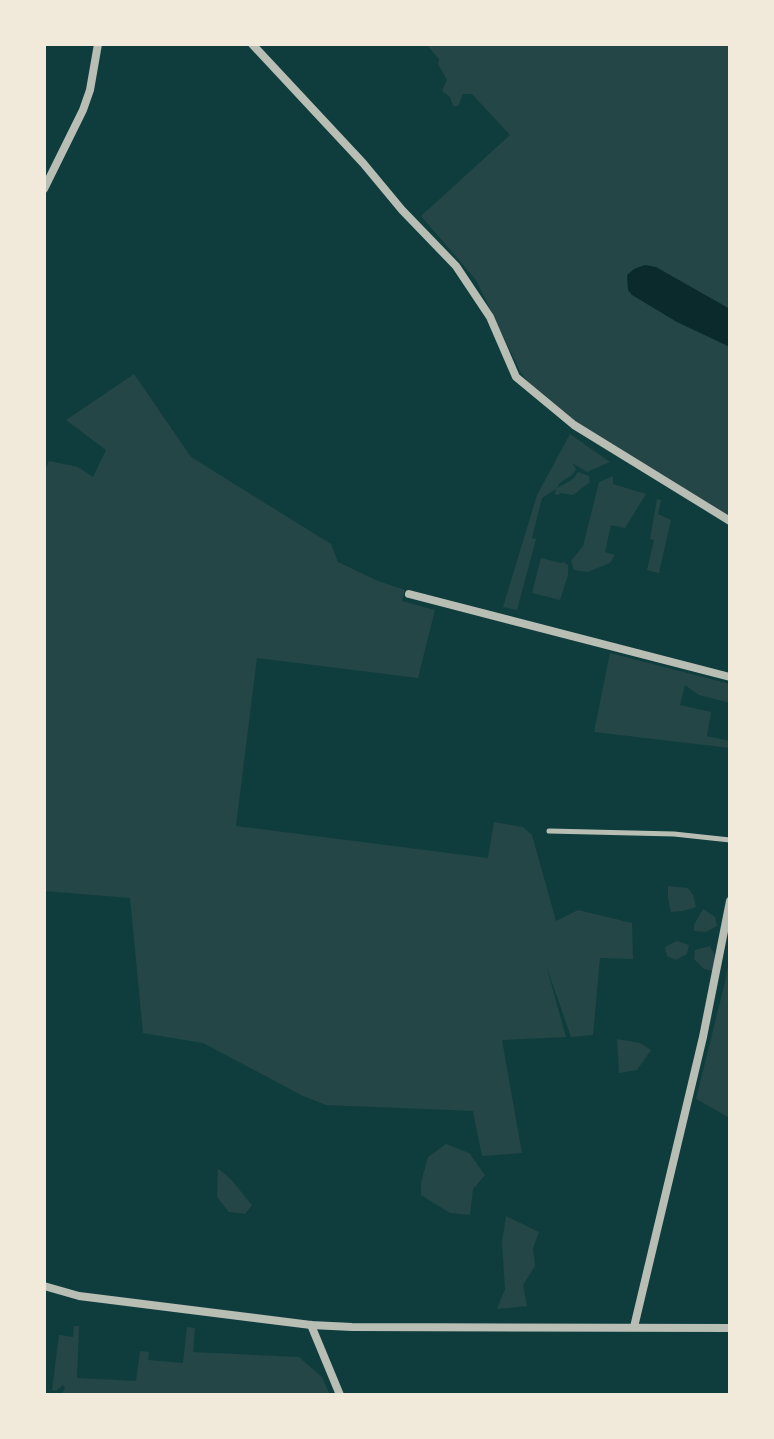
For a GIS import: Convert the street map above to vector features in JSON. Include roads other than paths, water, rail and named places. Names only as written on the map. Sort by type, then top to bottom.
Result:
[{"type":"street","points":[[44,189],[83,110],[98,44]]},
{"type":"street","points":[[252,44],[456,266],[490,317],[516,377],[574,425],[730,521]]},
{"type":"street","points":[[409,594],[730,677]]},
{"type":"street","points":[[634,1327],[703,1037],[730,901]]},
{"type":"street","points":[[44,1286],[79,1296],[311,1325],[730,1328]]},
{"type":"street","points":[[311,1325],[340,1395]]},
{"type":"lane","points":[[549,831],[663,834],[730,840]]}]
